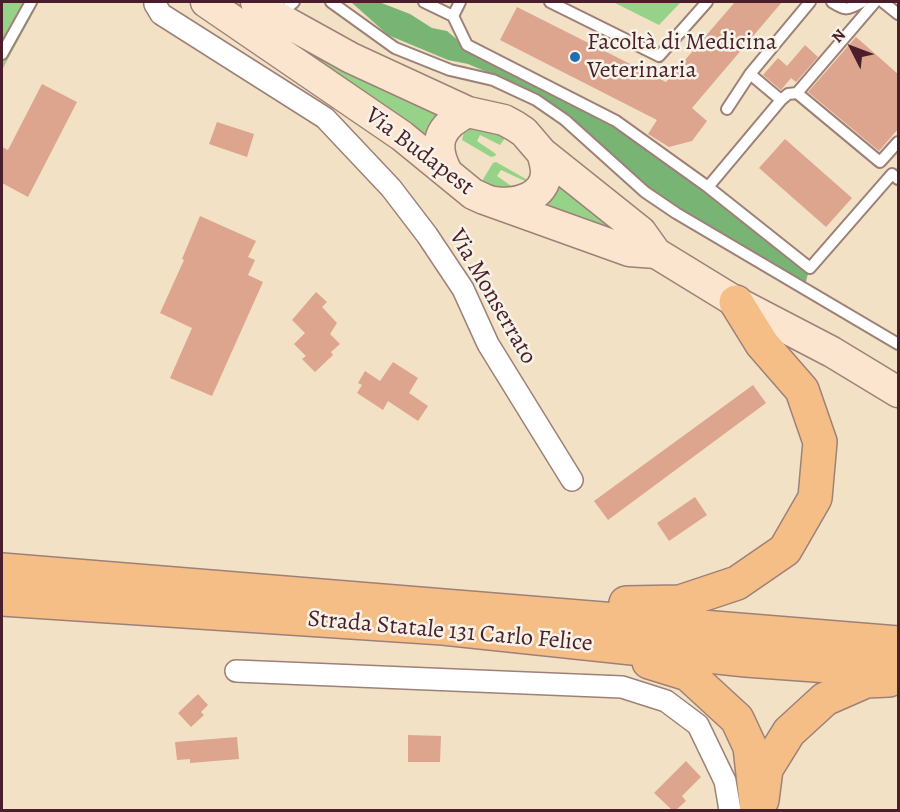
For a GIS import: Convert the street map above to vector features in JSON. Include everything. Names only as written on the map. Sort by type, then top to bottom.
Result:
[{"type":"highway","points":[[399,603],[680,602],[737,583],[785,550],[815,498],[820,442],[802,390],[762,344],[736,302]]},
{"type":"highway","name":"Strada Statale 131 Carlo Felice","points":[[2,570],[898,643]]},
{"type":"highway","name":"Strada Statale 131 Carlo Felice","points":[[2,599],[443,628],[746,660],[898,671]]},
{"type":"highway","points":[[443,628],[652,663],[688,674],[737,719],[750,747],[759,810]]},
{"type":"highway","points":[[759,810],[766,769],[789,732],[825,699],[866,681],[898,679]]},
{"type":"main road","name":"Via Budapest","points":[[206,2],[402,136],[473,194],[629,251],[656,254],[736,302],[832,352],[898,392]]},
{"type":"main road","name":"Via Budapest","points":[[276,7],[351,58],[468,112],[504,120],[515,126],[524,132],[543,153],[641,232],[656,254]]},
{"type":"main road","points":[[447,172],[440,159],[441,139],[445,128],[455,118],[468,112]]},
{"type":"main road","points":[[495,202],[518,202],[529,198],[540,188],[546,173],[543,153]]},
{"type":"street","name":"Via Monserrato","points":[[156,2],[161,14],[325,118],[391,188],[428,235],[463,289],[488,344],[572,480]]},
{"type":"street","points":[[236,671],[622,687],[666,700],[698,725],[725,781],[730,810]]},
{"type":"lane","points":[[2,54],[31,2]]},
{"type":"lane","points":[[331,2],[395,48],[450,70],[493,80],[536,100],[565,120],[645,192],[676,213],[898,344]]},
{"type":"lane","points":[[424,2],[453,16],[467,45],[616,122],[708,187],[810,267],[895,177],[797,93]]},
{"type":"lane","points":[[453,16],[460,2]]},
{"type":"lane","points":[[550,2],[659,56],[707,2]]},
{"type":"lane","points":[[727,109],[750,74],[810,2]]},
{"type":"lane","points":[[832,2],[841,8],[850,9],[862,2]]},
{"type":"lane","points":[[708,187],[781,100],[788,94],[797,93],[875,2]]},
{"type":"lane","points":[[883,2],[898,14]]},
{"type":"lane","points":[[750,74],[781,100]]},
{"type":"lane","points":[[880,162],[898,142]]},
{"type":"green space","points":[[2,2],[39,2],[2,70]]},
{"type":"green space","points":[[224,2],[236,2],[449,115],[432,146]]},
{"type":"green space","points":[[351,2],[379,2],[410,14],[432,28],[447,31],[466,47],[614,123],[809,269],[805,286],[680,212],[641,184],[535,95],[468,64],[448,60],[388,35]]},
{"type":"green space","points":[[613,2],[681,2],[659,25]]},
{"type":"green space","points":[[472,128],[492,131],[505,138],[500,145],[480,135],[477,141],[496,154],[495,156],[491,157],[462,140],[464,132]]},
{"type":"green space","points":[[496,162],[526,179],[527,182],[501,170],[497,176],[517,190],[492,186],[482,181],[493,163]]},
{"type":"green space","points":[[554,172],[635,240],[536,206]]},
{"type":"building","name":"Facoltà di Medicina Veterinaria","points":[[735,2],[782,2],[692,108],[707,121],[692,141],[669,147],[648,134],[657,120],[500,40],[517,7],[666,82]]},
{"type":"building","points":[[856,37],[898,74],[898,129],[879,151],[808,92]]},
{"type":"building","points":[[805,45],[818,57],[796,82],[791,78],[781,90],[763,75],[778,58],[787,66]]},
{"type":"building","points":[[42,84],[77,102],[28,197],[2,183],[2,147],[8,150]]},
{"type":"building","points":[[217,122],[254,134],[247,157],[209,144]]},
{"type":"building","points":[[785,139],[852,198],[826,227],[759,168]]},
{"type":"building","points":[[200,216],[256,241],[248,257],[255,260],[248,275],[263,282],[212,396],[170,378],[192,328],[160,313],[184,260],[182,259]]},
{"type":"building","points":[[316,292],[327,302],[322,307],[337,323],[330,334],[340,344],[331,352],[333,355],[315,372],[302,359],[306,356],[294,344],[305,333],[292,320]]},
{"type":"building","points":[[393,362],[418,378],[409,393],[428,406],[418,421],[388,401],[383,410],[357,393],[362,385],[358,383],[365,371],[380,381]]},
{"type":"building","points":[[753,385],[766,403],[608,520],[594,501]]},
{"type":"building","points":[[695,497],[707,515],[669,541],[657,523]]},
{"type":"building","points":[[198,694],[208,705],[201,712],[204,715],[191,727],[178,713]]},
{"type":"building","points":[[408,735],[441,736],[440,762],[408,762]]},
{"type":"building","points":[[237,737],[239,759],[190,763],[190,759],[177,760],[175,742]]},
{"type":"building","points":[[686,761],[701,777],[682,796],[686,801],[676,810],[672,810],[654,793]]},
{"type":"place","name":"Facoltà di Medicina Veterinaria","points":[[575,57]]}]
